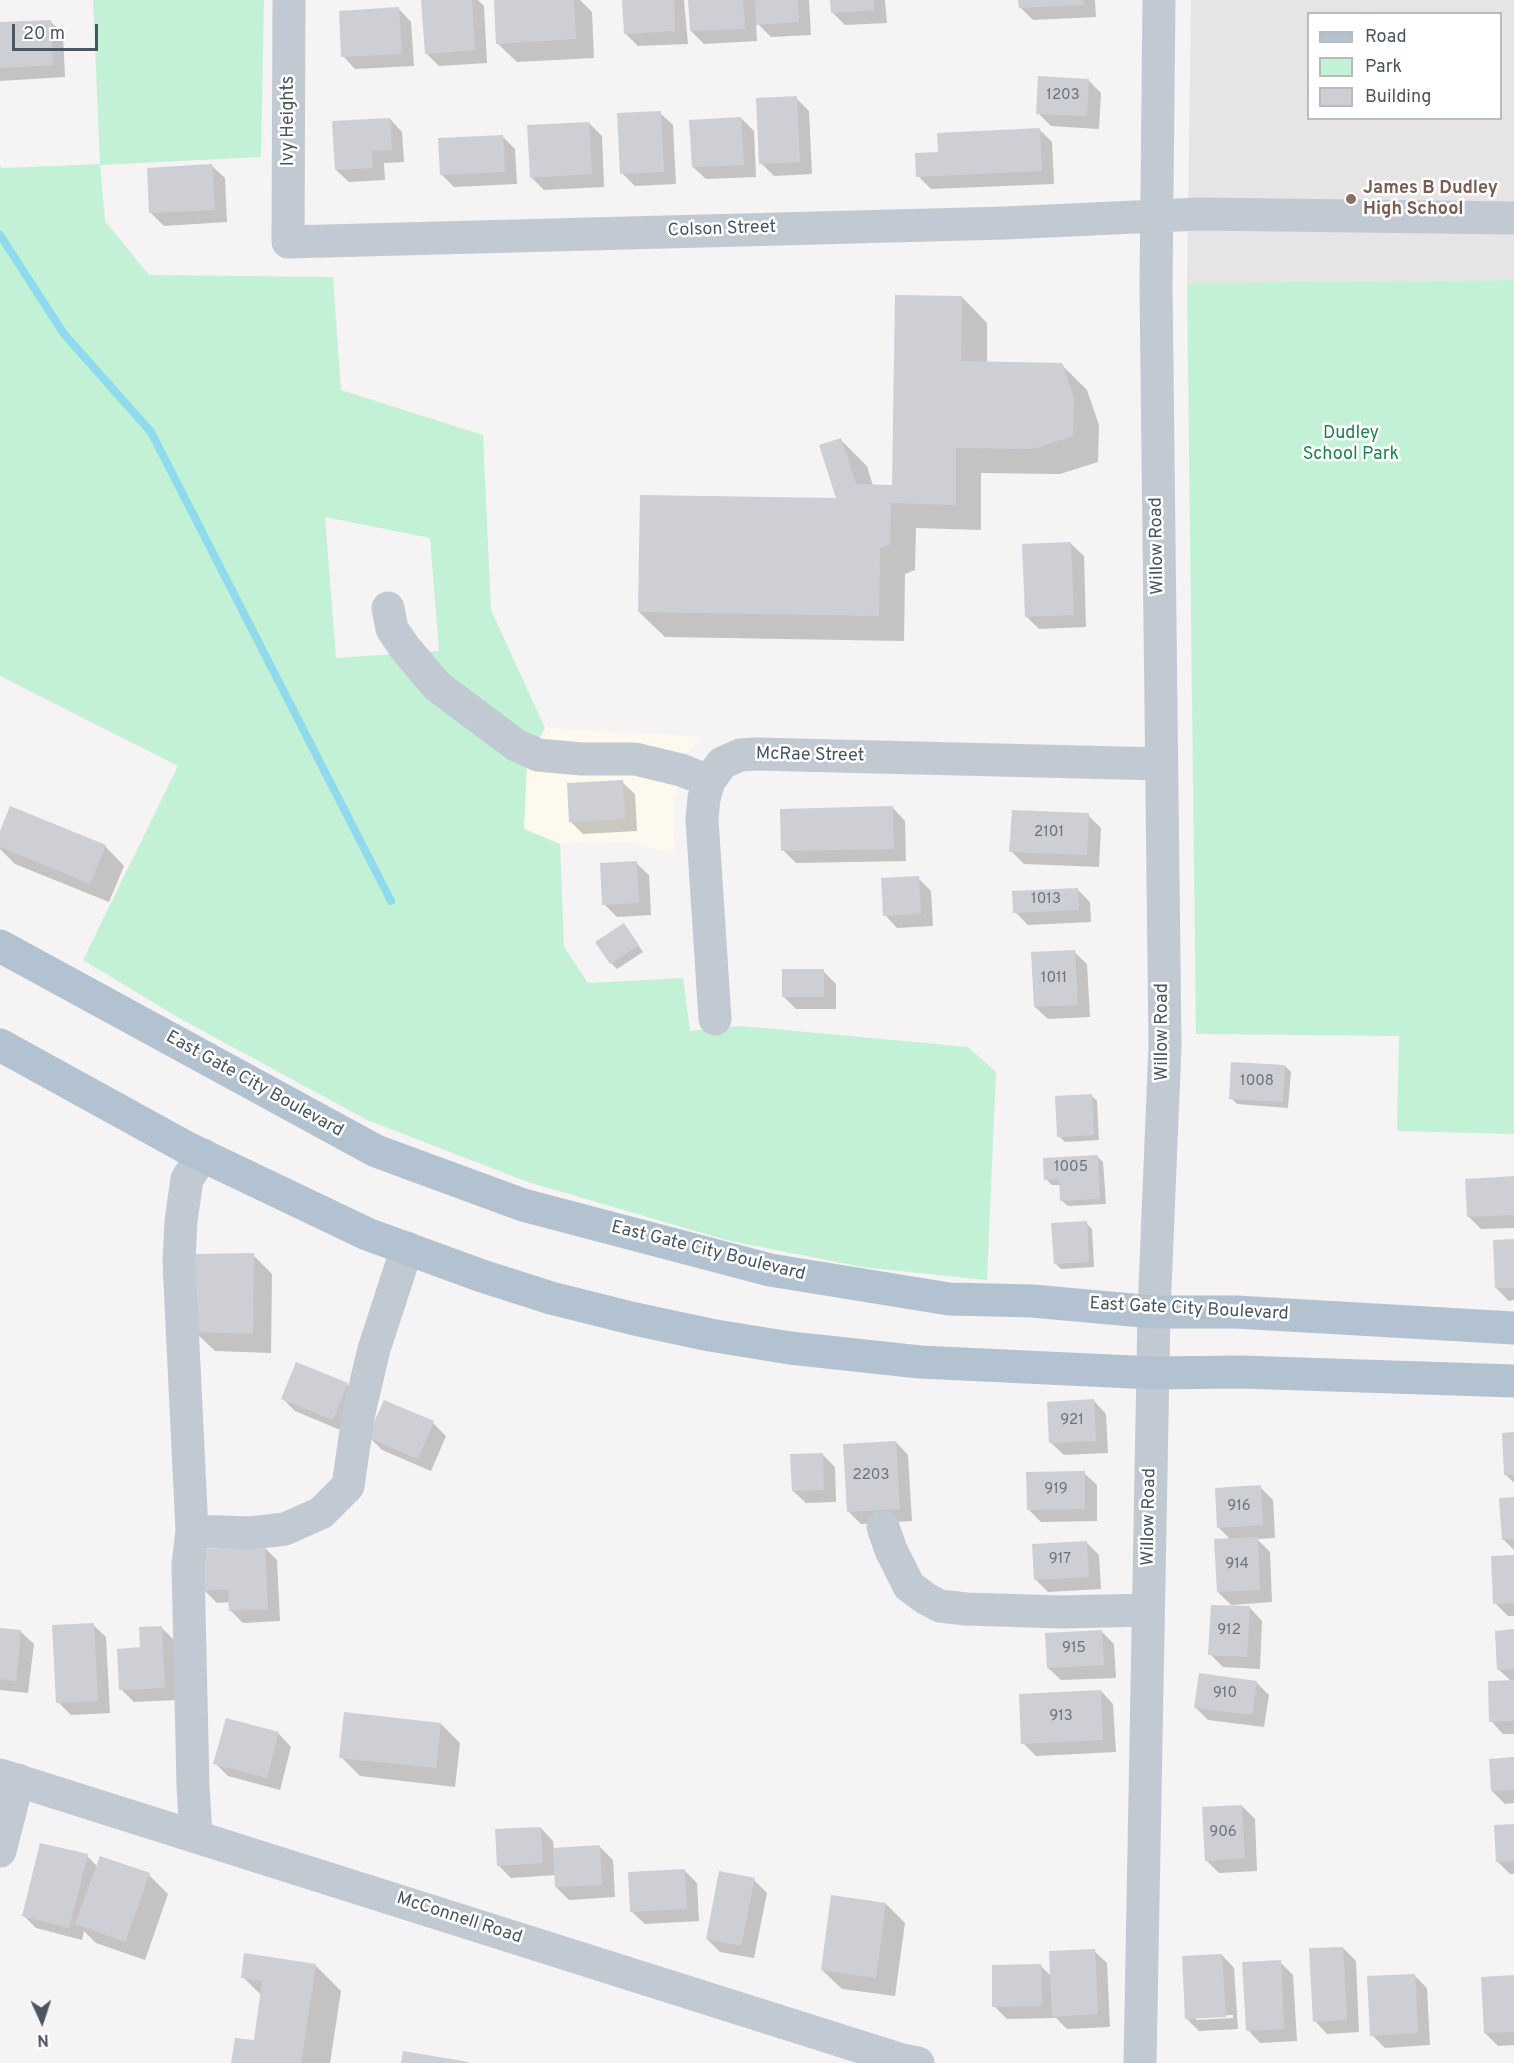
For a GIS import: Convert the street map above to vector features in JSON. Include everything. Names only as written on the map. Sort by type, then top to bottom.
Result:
[{"type":"main road","name":"East Gate City Boulevard","points":[[0,946],[376,1151],[523,1205],[770,1270],[949,1299],[1032,1301],[1154,1311],[1236,1311],[1514,1328]]},
{"type":"main road","points":[[0,1045],[203,1155],[367,1234],[482,1276],[551,1298],[635,1319],[790,1348],[920,1362],[1153,1373],[1241,1372],[1514,1382]]},
{"type":"street","name":"Ivy Heights","points":[[288,242],[289,0]]},
{"type":"street","name":"Willow Road","points":[[1140,2063],[1154,1311],[1165,1046],[1156,216],[1159,0]]},
{"type":"street","name":"Colson Street","points":[[288,242],[1005,223],[1200,214],[1514,218]]},
{"type":"street","points":[[388,608],[393,629],[405,648],[437,686],[516,745],[538,755],[582,759],[635,759],[681,770],[709,781],[704,798],[702,819],[715,1019]]},
{"type":"street","name":"McRae Street","points":[[709,781],[722,763],[740,755],[756,754],[1161,764]]},
{"type":"street","points":[[196,1836],[188,1565],[192,1531],[179,1262],[181,1221],[187,1179],[203,1155]]},
{"type":"street","points":[[192,1531],[251,1533],[285,1529],[321,1513],[348,1486],[358,1417],[374,1349],[407,1248]]},
{"type":"street","points":[[883,1527],[891,1550],[909,1586],[925,1598],[940,1605],[966,1609],[1014,1611],[1148,1610]]},
{"type":"street","points":[[0,1851],[9,1777]]},
{"type":"street","name":"McConnell Road","points":[[9,1777],[902,2060],[918,2063]]},
{"type":"shaded area","name":"James B Dudley High School","points":[[1191,0],[1514,0],[1514,280],[1187,283]]},
{"type":"shaded area","points":[[545,728],[702,737],[687,754],[677,787],[673,809],[675,854],[632,842],[560,844],[524,829],[527,763]]},
{"type":"green space","points":[[93,0],[264,0],[261,157],[100,165],[105,221],[149,275],[333,277],[341,390],[483,435],[491,610],[545,728],[527,763],[524,829],[560,844],[564,947],[588,983],[683,978],[690,1031],[742,1026],[968,1047],[996,1072],[987,1280],[862,1267],[726,1240],[528,1182],[367,1120],[179,1018],[83,960],[178,766],[0,676],[0,166],[2,168],[100,164]],"holes":[[[325,517],[430,538],[439,651],[336,658]]]},
{"type":"green space","name":"Dudley School Park","points":[[1514,280],[1514,1134],[1397,1131],[1399,1036],[1196,1034],[1187,283]]},
{"type":"building","points":[[421,0],[472,0],[475,50],[425,54]]},
{"type":"building","points":[[494,0],[574,0],[576,39],[496,44]]},
{"type":"building","points":[[622,0],[674,0],[675,31],[624,34]]},
{"type":"building","points":[[688,0],[743,0],[745,29],[690,31]]},
{"type":"building","points":[[755,0],[798,0],[799,22],[756,25]]},
{"type":"building","points":[[830,0],[874,0],[874,10],[831,13]]},
{"type":"building","points":[[1018,0],[1083,0],[1084,5],[1019,8]]},
{"type":"building","points":[[399,7],[402,54],[341,57],[339,11]]},
{"type":"building","points":[[51,20],[53,65],[0,68],[0,22]]},
{"type":"building","points":[[1038,76],[1089,79],[1087,116],[1036,114]]},
{"type":"building","points":[[797,96],[800,162],[759,164],[756,98]]},
{"type":"building","points":[[661,111],[664,172],[620,174],[617,113]]},
{"type":"building","points":[[741,117],[744,165],[692,167],[689,120]]},
{"type":"building","points":[[390,118],[392,150],[372,151],[373,168],[335,170],[332,121]]},
{"type":"building","points":[[589,122],[592,174],[530,178],[527,125]]},
{"type":"building","points":[[1040,128],[1042,171],[916,177],[915,153],[938,152],[937,133]]},
{"type":"building","points":[[503,135],[505,172],[440,175],[438,138]]},
{"type":"building","points":[[212,164],[215,210],[149,213],[147,168]]},
{"type":"building","points":[[895,295],[962,296],[961,361],[1062,363],[1074,398],[1073,436],[1033,449],[956,448],[956,505],[891,503],[890,545],[880,548],[879,616],[638,612],[640,495],[836,498],[819,445],[841,438],[856,484],[892,485]]},
{"type":"building","points":[[1071,542],[1074,615],[1025,617],[1022,544]]},
{"type":"building","points":[[623,780],[625,819],[569,822],[567,783]]},
{"type":"building","points":[[10,806],[106,845],[90,884],[0,847],[0,831]]},
{"type":"building","points":[[893,806],[894,849],[781,851],[780,809]]},
{"type":"building","points":[[1012,810],[1089,813],[1087,855],[1009,852]]},
{"type":"building","points":[[637,861],[639,903],[602,905],[600,863]]},
{"type":"building","points":[[919,876],[921,914],[883,916],[881,878]]},
{"type":"building","points":[[1078,888],[1079,910],[1013,913],[1012,891]]},
{"type":"building","points":[[624,923],[639,945],[610,964],[595,942]]},
{"type":"building","points":[[1075,950],[1078,1005],[1034,1007],[1031,952]]},
{"type":"building","points":[[782,969],[824,969],[824,997],[782,997]]},
{"type":"building","points":[[1231,1062],[1285,1065],[1283,1102],[1229,1099]]},
{"type":"building","points":[[1092,1094],[1094,1135],[1057,1137],[1055,1096]]},
{"type":"building","points":[[1098,1155],[1100,1199],[1060,1201],[1059,1179],[1044,1180],[1043,1158]]},
{"type":"building","points":[[1514,1176],[1514,1215],[1467,1217],[1465,1179]]},
{"type":"building","points":[[1087,1221],[1089,1262],[1054,1264],[1051,1223]]},
{"type":"building","points":[[1514,1239],[1514,1288],[1495,1288],[1493,1240]]},
{"type":"building","points":[[254,1253],[253,1334],[194,1332],[194,1254]]},
{"type":"building","points":[[296,1362],[348,1383],[333,1420],[281,1399]]},
{"type":"building","points":[[1094,1399],[1096,1441],[1049,1443],[1047,1402]]},
{"type":"building","points":[[384,1400],[434,1421],[418,1459],[367,1437]]},
{"type":"building","points":[[1514,1432],[1514,1475],[1504,1475],[1502,1433]]},
{"type":"building","points":[[896,1441],[900,1509],[847,1512],[843,1444]]},
{"type":"building","points":[[823,1453],[824,1490],[792,1491],[790,1454]]},
{"type":"building","points":[[1085,1471],[1085,1509],[1027,1510],[1026,1472]]},
{"type":"building","points":[[1261,1485],[1263,1525],[1217,1528],[1215,1488]]},
{"type":"building","points":[[1514,1497],[1514,1539],[1502,1540],[1499,1498]]},
{"type":"building","points":[[1258,1537],[1260,1590],[1217,1592],[1214,1539]]},
{"type":"building","points":[[1087,1541],[1089,1577],[1034,1580],[1032,1544]]},
{"type":"building","points":[[265,1546],[268,1609],[229,1611],[228,1589],[203,1591],[201,1549]]},
{"type":"building","points":[[1514,1555],[1514,1603],[1493,1604],[1491,1556]]},
{"type":"building","points":[[1211,1605],[1250,1606],[1247,1657],[1208,1655]]},
{"type":"building","points":[[94,1623],[98,1701],[56,1703],[52,1625]]},
{"type":"building","points":[[162,1626],[165,1688],[119,1690],[117,1649],[140,1647],[139,1627]]},
{"type":"building","points":[[0,1628],[21,1630],[16,1681],[0,1679]]},
{"type":"building","points":[[1514,1629],[1514,1669],[1497,1670],[1495,1631]]},
{"type":"building","points":[[1102,1630],[1104,1665],[1047,1668],[1045,1633]]},
{"type":"building","points":[[1199,1673],[1257,1681],[1252,1715],[1194,1708]]},
{"type":"building","points":[[1514,1680],[1514,1721],[1489,1722],[1488,1681]]},
{"type":"building","points":[[1101,1690],[1103,1740],[1021,1744],[1019,1694]]},
{"type":"building","points":[[344,1712],[441,1723],[436,1768],[339,1758]]},
{"type":"building","points":[[226,1718],[279,1732],[267,1778],[213,1764]]},
{"type":"building","points":[[1514,1757],[1514,1790],[1491,1791],[1489,1759]]},
{"type":"building","points":[[1242,1805],[1245,1858],[1205,1861],[1202,1807]]},
{"type":"building","points":[[1514,1824],[1514,1861],[1496,1862],[1494,1825]]},
{"type":"building","points":[[541,1827],[543,1863],[497,1866],[495,1829]]},
{"type":"building","points":[[40,1843],[88,1854],[69,1928],[22,1916]]},
{"type":"building","points":[[600,1845],[602,1885],[555,1887],[553,1848]]},
{"type":"building","points":[[100,1856],[150,1873],[125,1942],[75,1924]]},
{"type":"building","points":[[685,1869],[687,1909],[630,1912],[628,1872]]},
{"type":"building","points":[[719,1871],[755,1878],[741,1946],[706,1939]]},
{"type":"building","points":[[831,1895],[886,1903],[876,1978],[821,1970]]},
{"type":"building","points":[[1343,1947],[1347,2020],[1313,2022],[1309,1948]]},
{"type":"building","points":[[1095,1949],[1098,2014],[1052,2017],[1049,1951]]},
{"type":"building","points":[[244,1953],[316,1964],[301,2063],[231,2063],[235,2038],[254,2040],[262,1981],[241,1978]]},
{"type":"building","points":[[1222,1954],[1226,2017],[1185,2019],[1182,1956]]},
{"type":"building","points":[[1281,1960],[1284,2029],[1246,2031],[1242,1962]]},
{"type":"building","points":[[1041,1964],[1042,2006],[992,2007],[992,1965]]},
{"type":"building","points":[[1415,1974],[1418,2033],[1370,2036],[1367,1976]]},
{"type":"building","points":[[1514,1975],[1514,2032],[1484,2033],[1481,1977]]},
{"type":"building","points":[[403,2051],[469,2062],[401,2063]]},
{"type":"waterway","points":[[0,235],[64,334],[151,432],[391,901]]},
{"type":"place","name":"James B Dudley High School","points":[[1351,199]]}]
